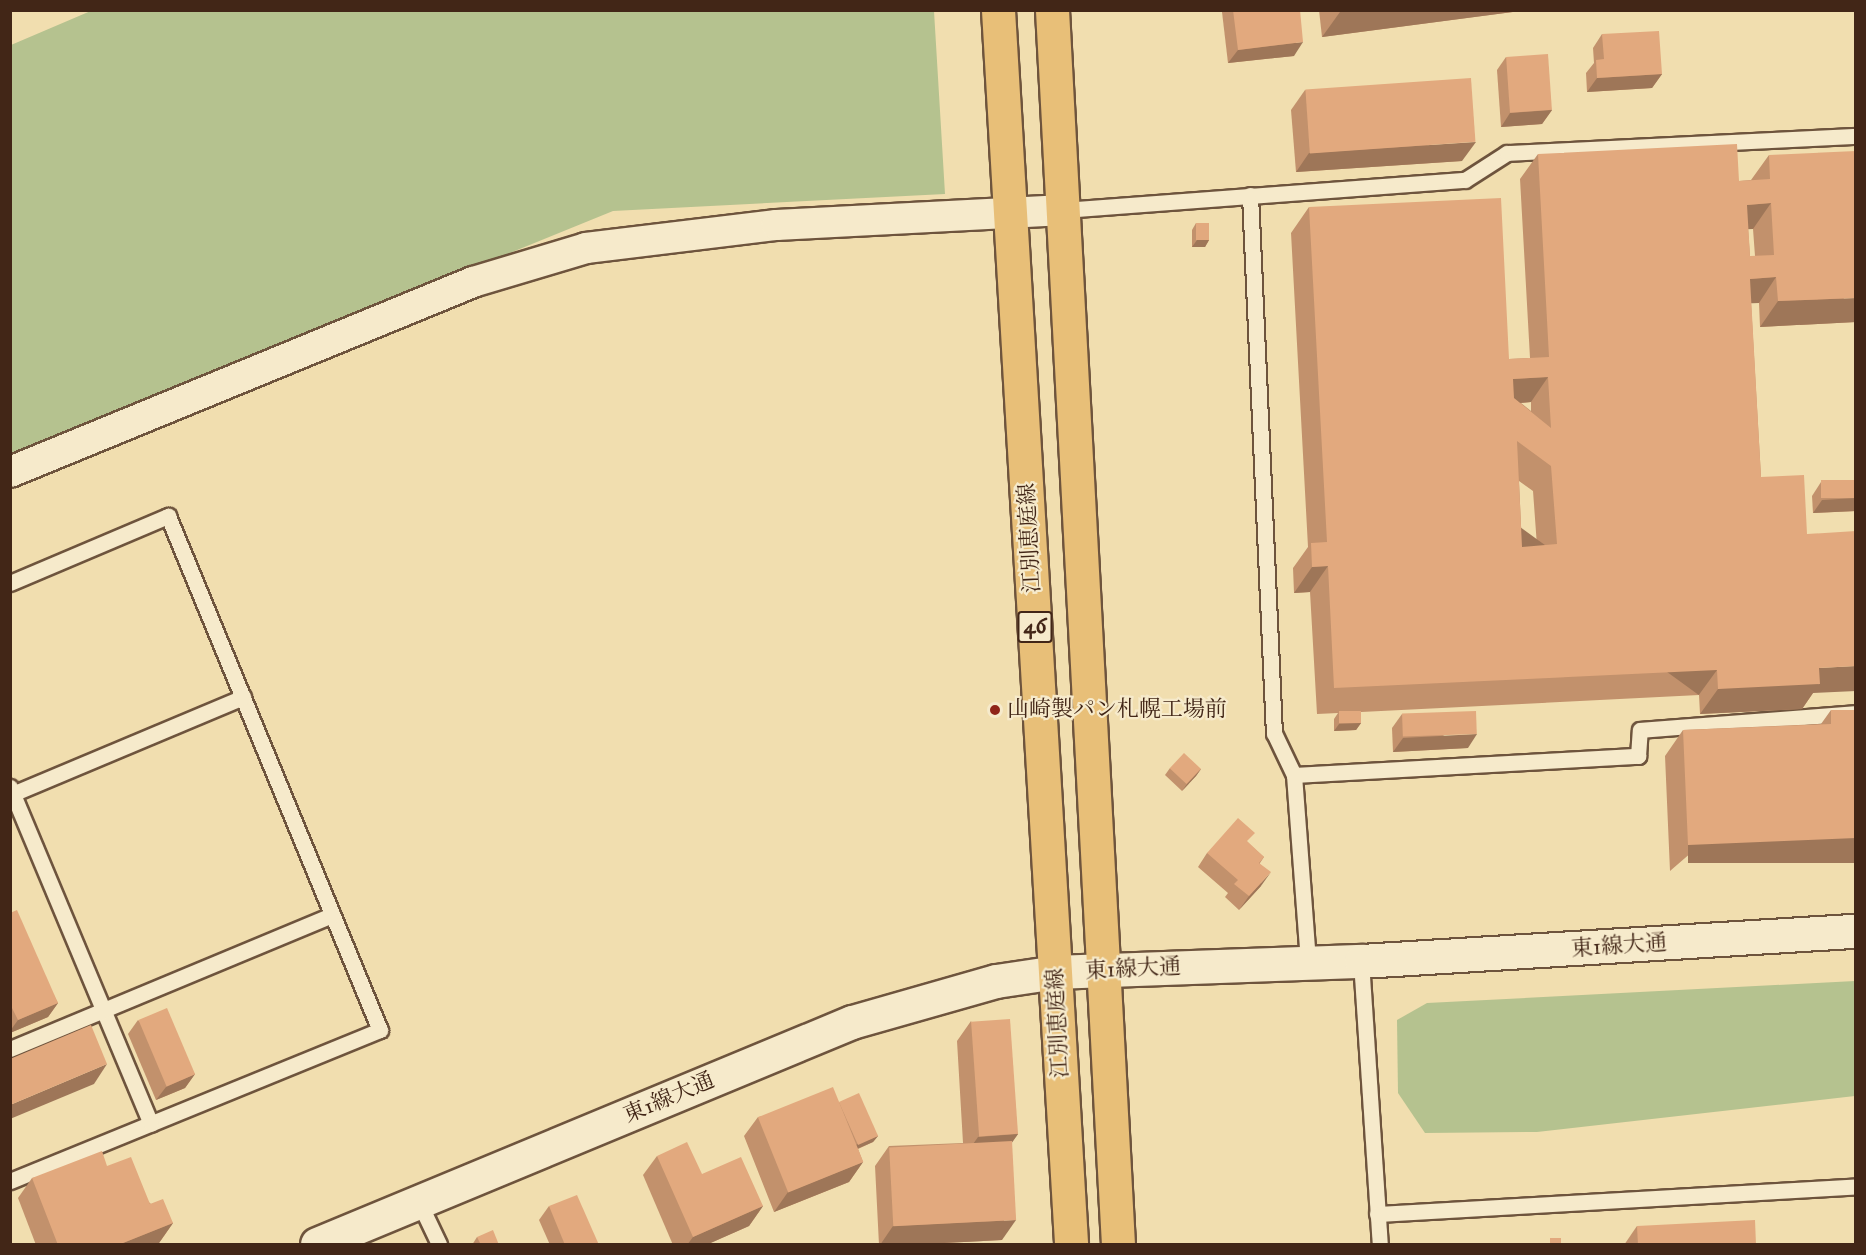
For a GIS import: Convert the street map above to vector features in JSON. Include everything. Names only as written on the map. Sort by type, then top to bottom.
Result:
[{"type":"main road","name":"江別恵庭線","points":[[998,10],[1071,1245]]},
{"type":"main road","name":"江別恵庭線","points":[[1052,10],[1118,1245]]},
{"type":"street","points":[[10,472],[473,282],[586,248],[777,225],[1064,210]]},
{"type":"street","name":"東1線大通","points":[[317,1245],[852,1022],[996,981],[1056,972],[1308,960],[1361,961],[1856,931]]},
{"type":"lane","points":[[1064,210],[1465,180],[1507,153],[1856,136]]},
{"type":"lane","points":[[1250,195],[1274,733],[1294,775],[1308,960]]},
{"type":"lane","points":[[10,583],[168,516],[380,1030],[10,1181]]},
{"type":"lane","points":[[151,1124],[12,792],[243,697]]},
{"type":"lane","points":[[1294,775],[1638,756],[1640,730],[1856,713]]},
{"type":"lane","points":[[10,1049],[332,915]]},
{"type":"lane","points":[[1361,961],[1380,1245]]},
{"type":"lane","points":[[1377,1214],[1856,1186]]},
{"type":"lane","points":[[419,1202],[439,1245]]},
{"type":"green space","points":[[93,10],[934,11],[945,194],[613,211],[11,456],[11,45]]},
{"type":"green space","points":[[1855,981],[1855,1096],[1537,1132],[1425,1133],[1398,1093],[1397,1020],[1427,1003]]},
{"type":"building","points":[[1233,10],[1300,10],[1303,42],[1238,50]]},
{"type":"building","points":[[1659,31],[1662,74],[1597,78],[1596,60],[1604,59],[1602,34]]},
{"type":"building","points":[[1548,54],[1552,110],[1510,113],[1506,57]]},
{"type":"building","points":[[1471,78],[1475,142],[1310,153],[1305,90]]},
{"type":"building","points":[[1737,144],[1739,181],[1770,179],[1769,155],[1856,151],[1856,298],[1778,301],[1776,277],[1750,279],[1761,477],[1804,475],[1807,534],[1856,531],[1856,666],[1819,668],[1820,684],[1718,689],[1717,670],[1334,688],[1328,566],[1312,567],[1311,543],[1327,542],[1309,207],[1501,198],[1509,359],[1549,357],[1538,154]],"holes":[[[1771,203],[1774,255],[1750,256],[1747,205]],[[1548,377],[1551,428],[1514,398],[1513,379]],[[1517,441],[1551,466],[1557,544],[1522,547]]]},
{"type":"building","points":[[1196,223],[1209,223],[1209,240],[1196,240]]},
{"type":"building","points":[[1821,480],[1856,480],[1856,498],[1821,498]]},
{"type":"building","points":[[1831,710],[1856,710],[1856,838],[1688,845],[1683,730],[1831,724]]},
{"type":"building","points":[[1339,711],[1361,711],[1361,723],[1339,723]]},
{"type":"building","points":[[1476,711],[1477,734],[1403,737],[1402,714]]},
{"type":"building","points":[[1184,753],[1201,769],[1186,784],[1170,768]]},
{"type":"building","points":[[1238,818],[1255,833],[1247,841],[1264,857],[1259,863],[1271,872],[1249,896],[1234,884],[1238,880],[1207,853]]},
{"type":"building","points":[[17,910],[58,1003],[18,1020],[10,1004],[10,913]]},
{"type":"building","points":[[167,1008],[195,1074],[167,1086],[138,1020]]},
{"type":"building","points":[[1010,1019],[1018,1134],[979,1136],[971,1022]]},
{"type":"building","points":[[91,1025],[107,1064],[10,1105],[10,1059]]},
{"type":"building","points":[[833,1087],[863,1162],[788,1192],[758,1117]]},
{"type":"building","points":[[859,1093],[878,1136],[858,1145],[839,1102]]},
{"type":"building","points":[[1012,1141],[1016,1220],[893,1226],[889,1147]]},
{"type":"building","points":[[687,1142],[702,1174],[741,1157],[763,1206],[693,1237],[657,1156]]},
{"type":"building","points":[[102,1151],[107,1166],[131,1157],[150,1204],[163,1199],[173,1223],[118,1245],[58,1245],[32,1178]]},
{"type":"building","points":[[577,1195],[599,1245],[565,1245],[549,1206]]},
{"type":"building","points":[[1755,1220],[1756,1245],[1638,1245],[1637,1226]]},
{"type":"building","points":[[493,1230],[499,1245],[481,1245],[477,1237]]},
{"type":"building","points":[[1550,1238],[1561,1238],[1561,1244],[1550,1244]]},
{"type":"place","name":"山崎製パン札幌工場前","points":[[995,710]]}]
